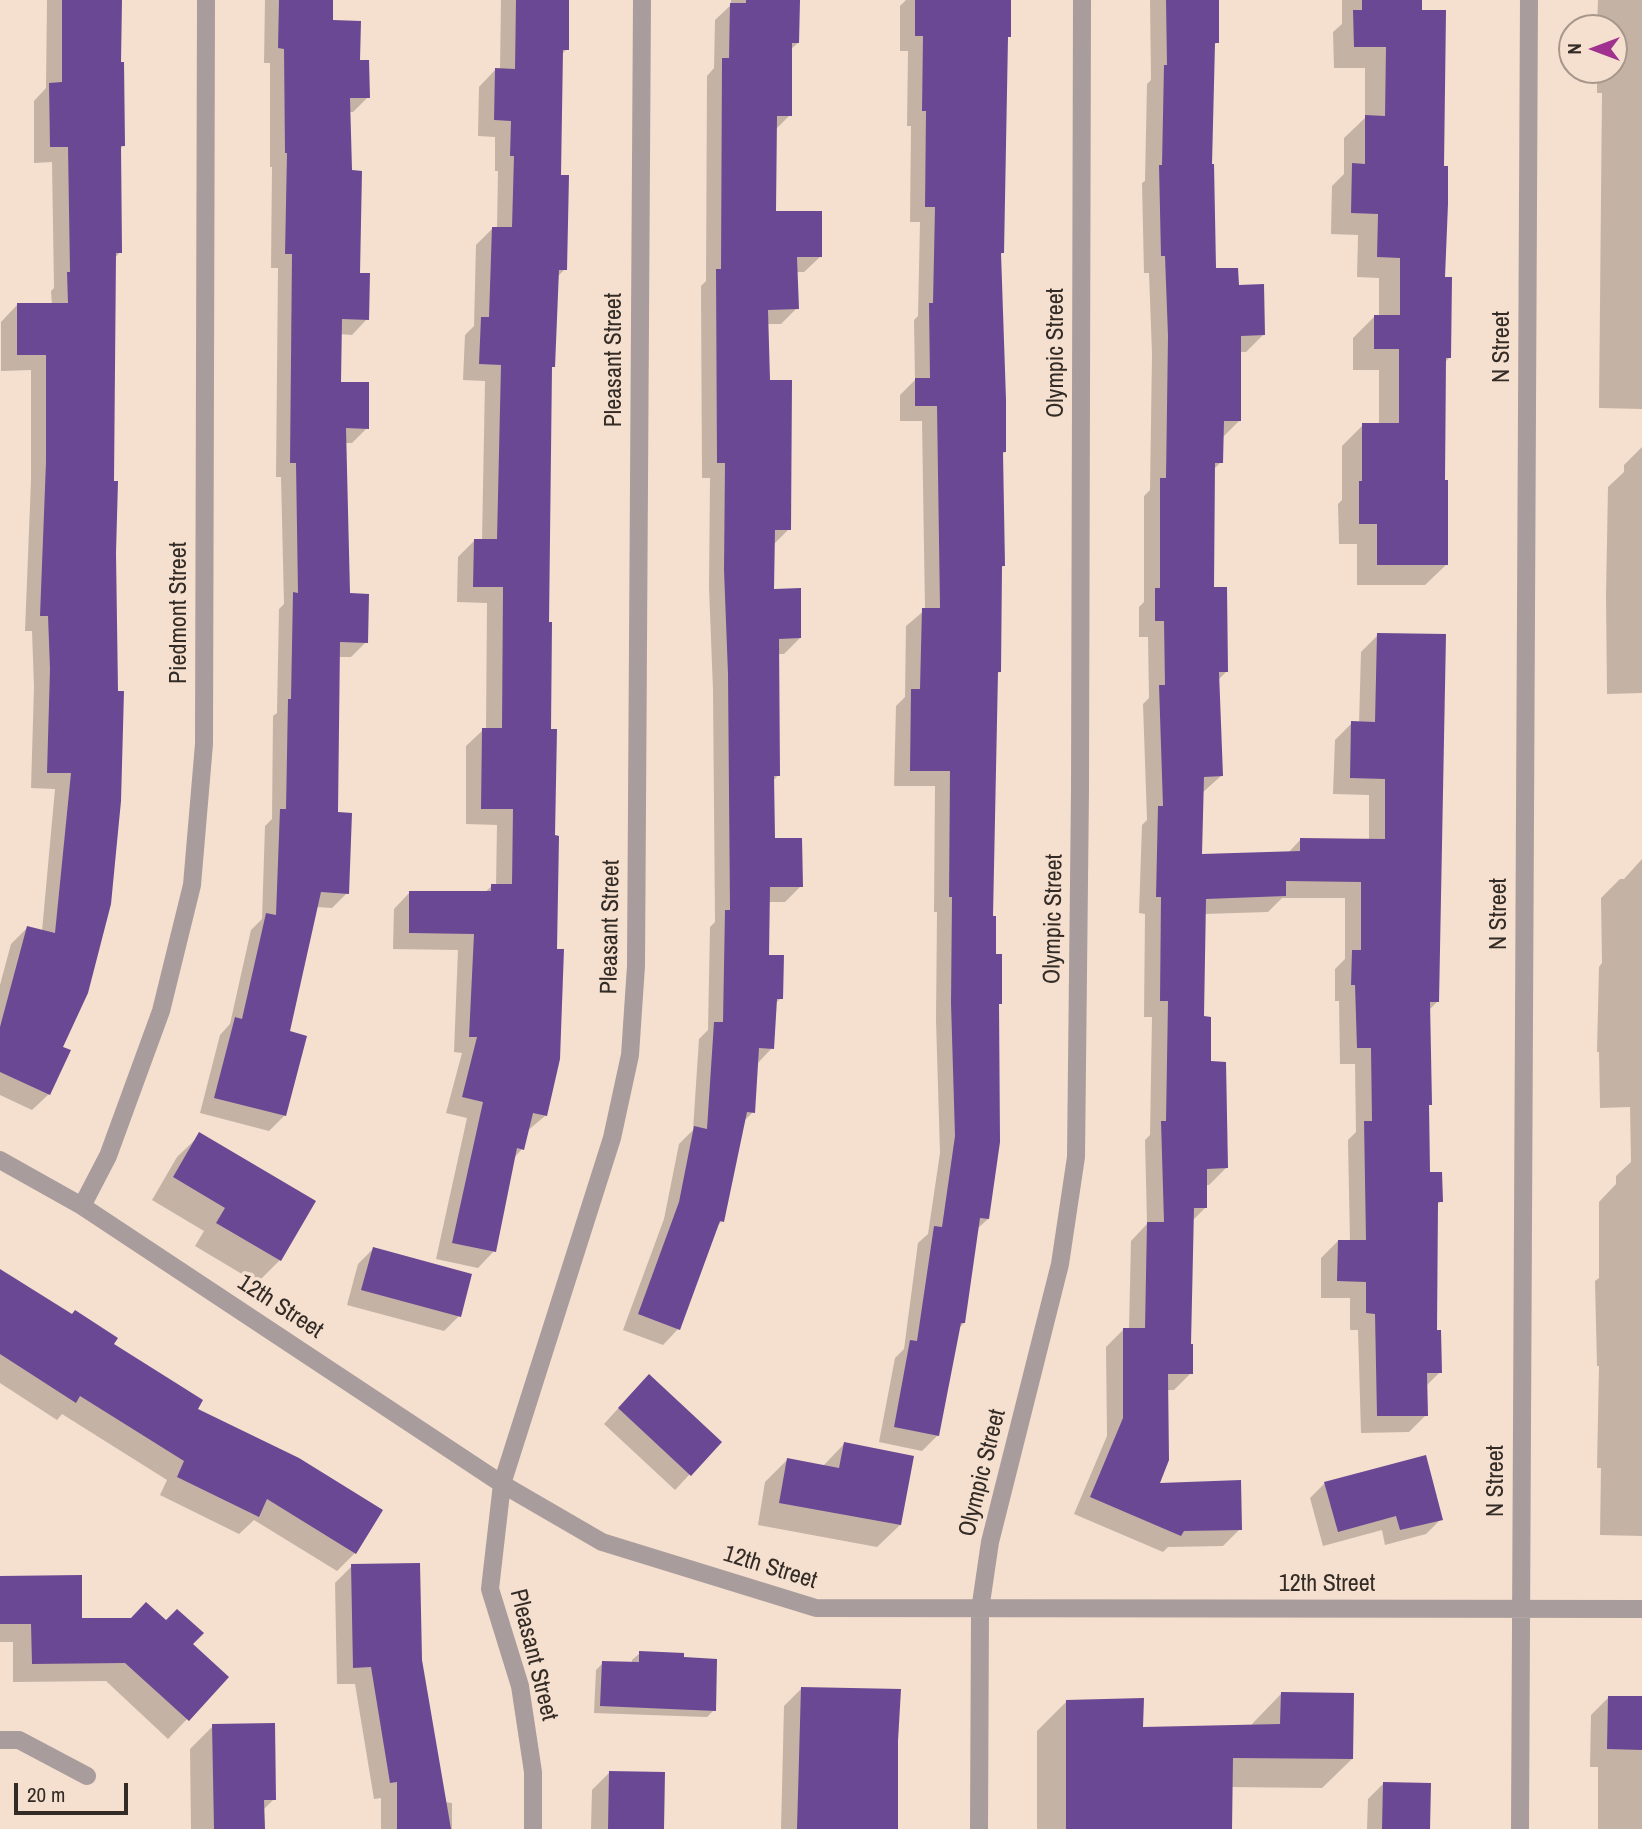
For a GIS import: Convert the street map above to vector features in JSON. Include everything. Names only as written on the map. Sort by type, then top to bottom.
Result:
[{"type":"street","name":"Piedmont Street","points":[[82,1206],[108,1156],[161,1011],[192,885],[204,744],[206,0]]},
{"type":"street","name":"Pleasant Street","points":[[533,1829],[533,1772],[520,1686],[490,1589],[502,1484],[612,1138],[630,1055],[636,966],[642,0]]},
{"type":"street","name":"Olympic Street","points":[[979,1829],[980,1610],[990,1542],[1060,1264],[1076,1157],[1082,0]]},
{"type":"street","name":"N Street","points":[[1520,1829],[1529,0]]},
{"type":"street","name":"12th Street","points":[[0,1160],[82,1206],[502,1484],[602,1542],[816,1608],[1642,1609]]},
{"type":"street","points":[[0,1740],[19,1740],[87,1776]]},
{"type":"building","points":[[62,0],[122,0],[121,62],[124,62],[125,146],[121,146],[122,253],[116,253],[114,481],[118,481],[118,691],[124,691],[121,801],[111,904],[88,993],[63,1047],[71,1050],[50,1095],[0,1072],[0,1027],[27,926],[55,933],[71,773],[47,773],[50,669],[48,616],[40,616],[46,462],[46,355],[17,355],[17,303],[68,303],[68,147],[50,147],[49,83],[62,82]]},
{"type":"building","points":[[279,0],[333,0],[333,20],[361,21],[360,60],[369,60],[370,98],[350,98],[352,170],[362,171],[360,273],[370,273],[369,320],[342,319],[341,382],[369,382],[369,429],[346,428],[350,593],[369,594],[368,643],[340,642],[338,812],[352,813],[349,894],[321,892],[290,1031],[307,1036],[286,1116],[214,1098],[235,1017],[242,1019],[266,913],[276,915],[280,809],[286,809],[293,592],[298,593],[296,463],[290,463],[292,254],[285,254],[287,153],[284,49],[278,48]]},
{"type":"building","points":[[516,0],[569,0],[569,50],[563,50],[561,175],[569,175],[567,270],[559,270],[555,367],[552,367],[549,622],[552,622],[551,729],[557,729],[557,949],[564,949],[560,1059],[547,1116],[533,1113],[524,1150],[517,1148],[496,1252],[452,1243],[483,1102],[462,1097],[477,1037],[469,1037],[474,934],[409,933],[409,891],[491,891],[491,884],[512,884],[513,809],[481,809],[482,728],[502,728],[503,587],[473,587],[474,539],[497,539],[501,365],[479,364],[481,317],[489,317],[492,227],[512,227],[514,156],[510,156],[511,121],[494,120],[495,68],[515,69]]},
{"type":"building","points":[[746,0],[800,0],[799,43],[792,43],[792,116],[777,116],[776,211],[822,211],[822,257],[797,257],[799,309],[768,310],[770,380],[792,380],[791,530],[775,530],[774,589],[801,588],[801,638],[779,639],[780,776],[774,776],[775,838],[802,838],[803,887],[770,887],[769,955],[784,955],[783,999],[777,999],[774,1049],[759,1048],[755,1113],[747,1112],[724,1222],[720,1221],[680,1330],[638,1314],[679,1202],[694,1126],[707,1129],[714,1022],[723,1022],[725,910],[730,910],[728,674],[724,570],[725,463],[717,463],[716,269],[721,269],[722,58],[729,58],[730,3],[746,3]]},
{"type":"building","points":[[915,0],[1011,0],[1004,253],[1001,253],[1006,400],[1006,452],[1003,452],[1005,566],[1002,566],[1001,672],[998,672],[993,916],[996,916],[996,954],[1002,954],[1002,1004],[999,1004],[1000,1142],[989,1219],[980,1218],[965,1323],[961,1323],[939,1436],[894,1427],[910,1340],[917,1341],[934,1226],[942,1227],[955,1136],[951,1003],[952,897],[949,897],[950,771],[910,771],[911,689],[920,689],[922,608],[940,608],[937,406],[915,406],[915,378],[930,378],[929,303],[933,303],[935,207],[925,207],[926,111],[922,111],[923,36],[915,36]]},
{"type":"building","points":[[1166,0],[1219,0],[1219,43],[1215,43],[1212,164],[1216,268],[1238,268],[1239,285],[1264,284],[1265,335],[1241,336],[1241,421],[1224,421],[1223,463],[1215,463],[1214,587],[1227,587],[1228,672],[1219,672],[1223,776],[1204,777],[1202,854],[1300,851],[1300,838],[1385,839],[1385,779],[1350,778],[1351,721],[1375,722],[1377,633],[1446,634],[1439,1002],[1430,1002],[1432,1105],[1429,1105],[1430,1172],[1442,1172],[1443,1202],[1438,1202],[1437,1330],[1441,1330],[1442,1373],[1427,1373],[1428,1416],[1377,1416],[1375,1314],[1366,1313],[1366,1282],[1337,1281],[1338,1240],[1366,1240],[1364,1121],[1372,1121],[1371,1048],[1357,1048],[1355,985],[1351,985],[1352,950],[1361,950],[1361,882],[1286,881],[1286,896],[1206,899],[1204,1016],[1211,1017],[1211,1061],[1226,1062],[1228,1168],[1207,1169],[1207,1208],[1194,1208],[1191,1344],[1193,1374],[1168,1374],[1169,1460],[1160,1483],[1241,1480],[1242,1530],[1184,1531],[1181,1536],[1090,1497],[1123,1418],[1123,1328],[1145,1328],[1147,1222],[1164,1222],[1161,1121],[1166,1121],[1168,1001],[1160,1001],[1161,897],[1156,897],[1158,806],[1163,806],[1159,685],[1165,685],[1164,621],[1155,621],[1155,588],[1160,588],[1160,478],[1166,478],[1168,336],[1165,256],[1161,256],[1159,165],[1162,165],[1164,65],[1167,65]]},
{"type":"building","points":[[1362,0],[1422,0],[1422,10],[1446,10],[1444,166],[1448,166],[1448,204],[1445,277],[1452,277],[1451,358],[1446,358],[1445,480],[1448,480],[1448,565],[1377,565],[1377,524],[1359,524],[1362,423],[1399,423],[1399,349],[1374,349],[1374,315],[1400,315],[1400,258],[1377,257],[1378,214],[1351,213],[1352,163],[1365,164],[1365,115],[1385,116],[1386,47],[1354,47],[1353,10],[1362,10]]},
{"type":"building","points":[[199,1132],[316,1201],[281,1261],[216,1223],[225,1208],[173,1177]]},
{"type":"building","points":[[373,1247],[472,1274],[461,1317],[361,1290]]},
{"type":"building","points":[[0,1269],[72,1314],[75,1310],[118,1338],[114,1344],[203,1400],[198,1409],[299,1458],[383,1510],[356,1554],[267,1499],[259,1517],[177,1477],[184,1461],[80,1396],[76,1403],[0,1354]]},
{"type":"building","points":[[649,1374],[722,1442],[691,1476],[618,1408]]},
{"type":"building","points":[[844,1442],[914,1456],[901,1525],[779,1503],[787,1458],[839,1468]]},
{"type":"building","points":[[1426,1455],[1443,1520],[1400,1530],[1396,1516],[1338,1532],[1324,1482]]},
{"type":"building","points":[[420,1563],[422,1660],[451,1829],[397,1829],[397,1782],[390,1783],[371,1667],[353,1668],[351,1564]]},
{"type":"building","points":[[82,1575],[82,1618],[131,1618],[146,1602],[166,1620],[177,1609],[204,1633],[193,1644],[229,1677],[189,1721],[125,1663],[32,1664],[31,1624],[0,1624],[0,1576]]},
{"type":"building","points":[[639,1651],[684,1653],[684,1657],[717,1659],[716,1711],[600,1706],[602,1661],[639,1662]]},
{"type":"building","points":[[801,1687],[901,1689],[898,1829],[797,1829]]},
{"type":"building","points":[[1281,1692],[1354,1693],[1353,1759],[1233,1758],[1232,1829],[1066,1829],[1066,1700],[1144,1698],[1143,1727],[1280,1724]]},
{"type":"building","points":[[1608,1696],[1642,1696],[1642,1750],[1607,1749]]},
{"type":"building","points":[[275,1723],[276,1800],[264,1800],[265,1829],[214,1829],[212,1724]]},
{"type":"building","points":[[609,1771],[665,1772],[664,1829],[608,1829]]},
{"type":"building","points":[[1383,1782],[1431,1783],[1430,1829],[1382,1829]]}]
